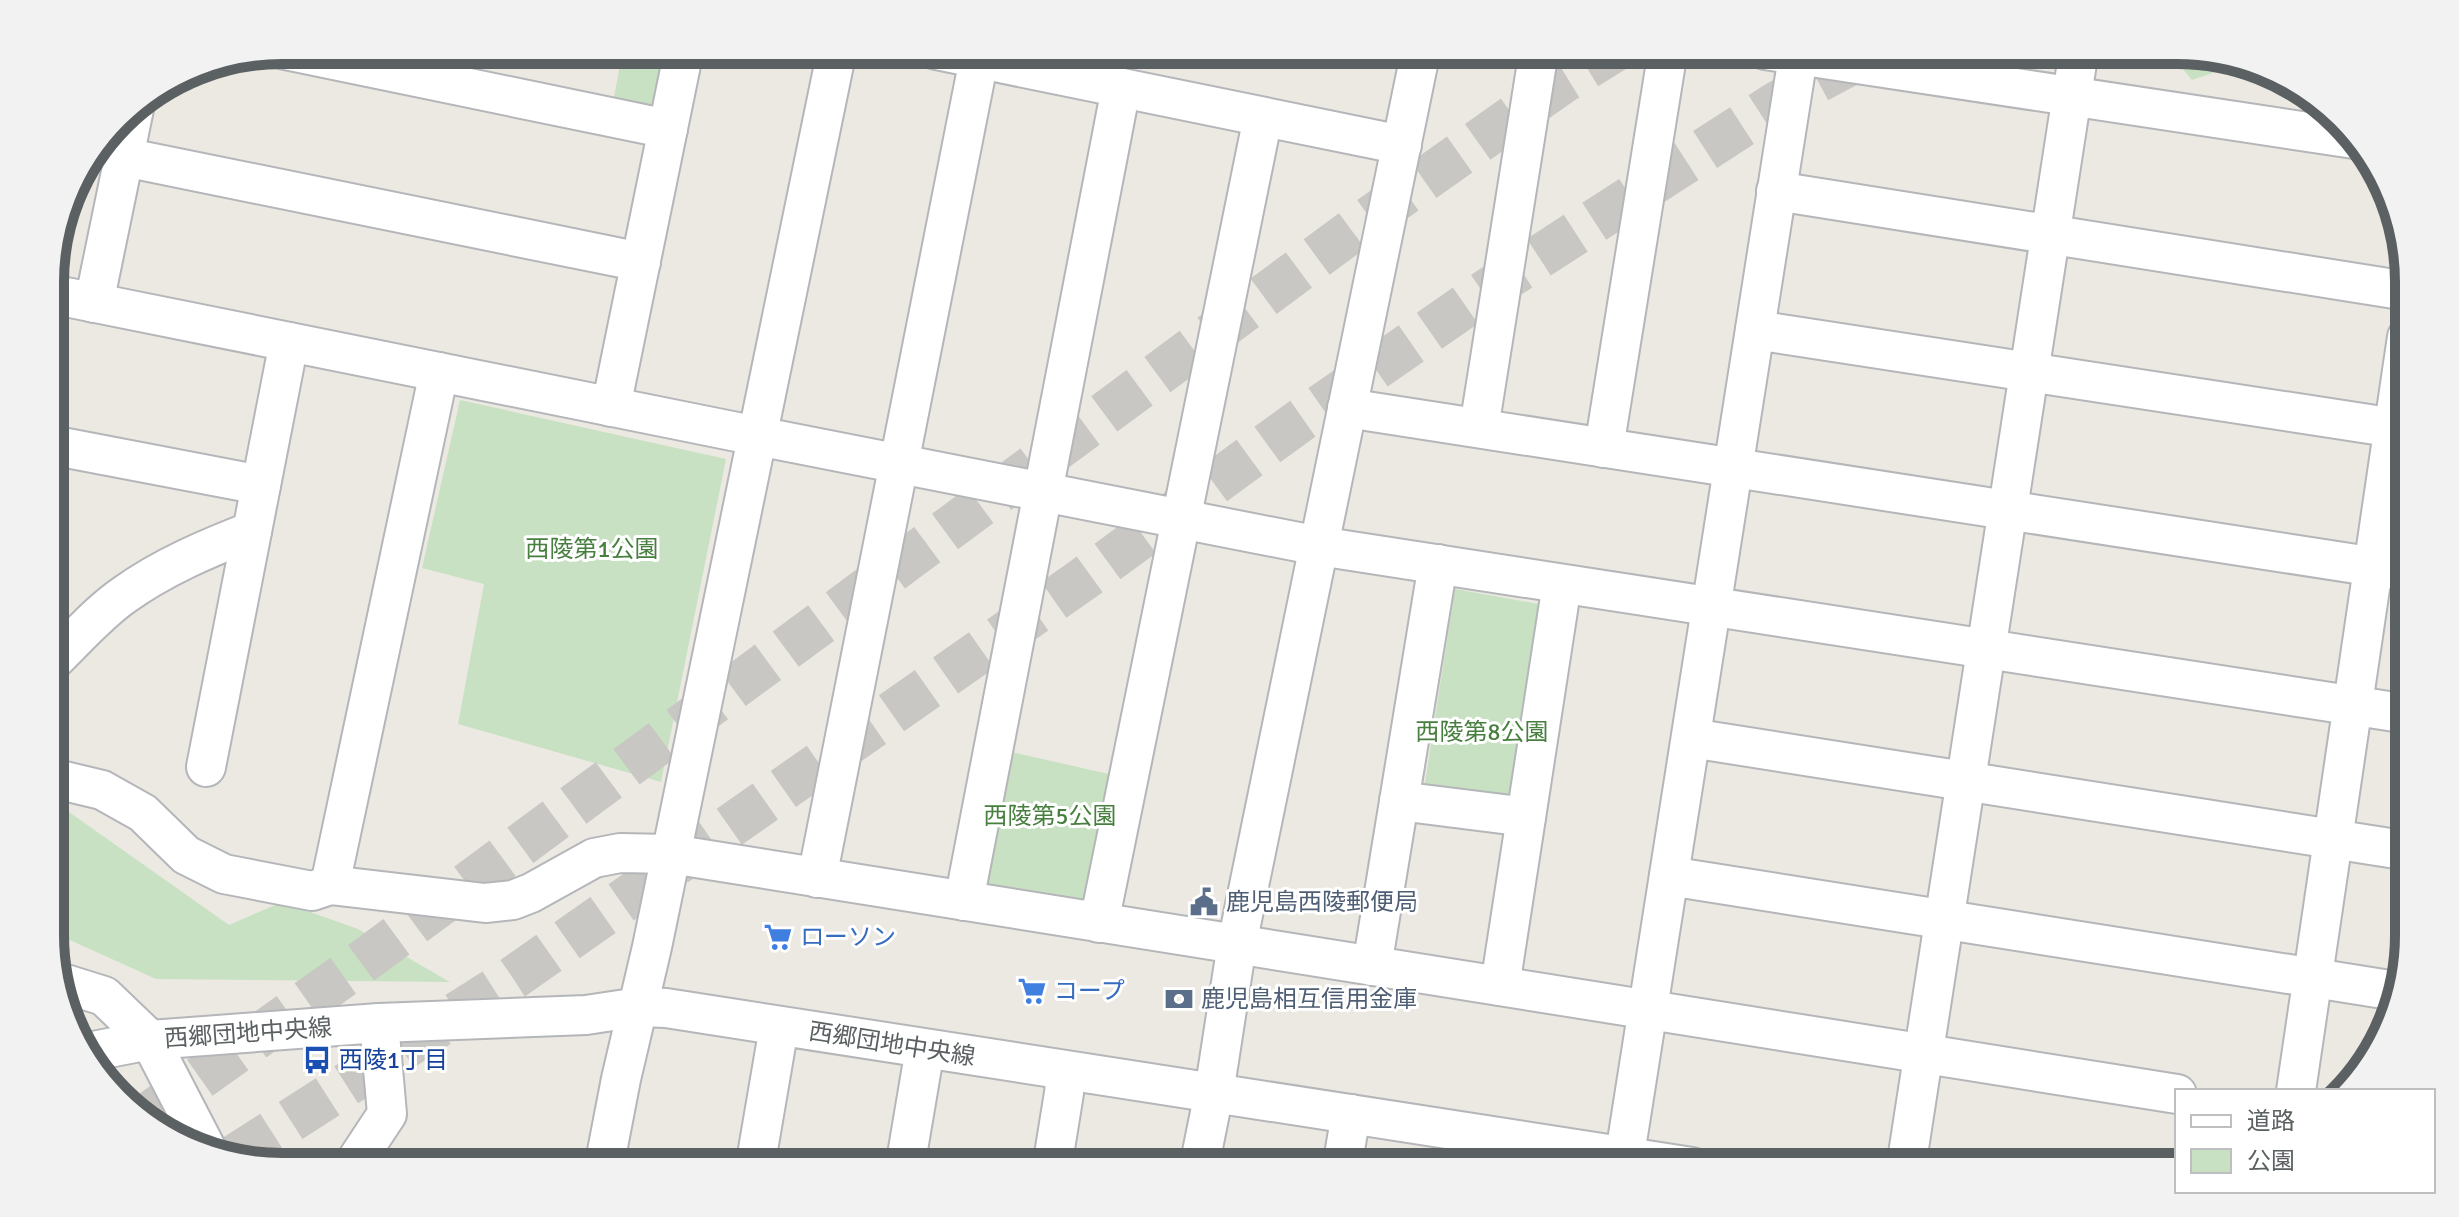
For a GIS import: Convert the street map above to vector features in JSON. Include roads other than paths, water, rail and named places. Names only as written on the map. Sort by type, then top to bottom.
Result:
[{"type":"street","points":[[353,64],[668,129]]},
{"type":"street","points":[[611,407],[681,64]]},
{"type":"street","points":[[607,1153],[834,64]]},
{"type":"street","points":[[817,878],[978,64]]},
{"type":"street","points":[[1003,64],[1402,145]]},
{"type":"street","points":[[1202,1153],[1237,944],[1418,64]]},
{"type":"street","points":[[1479,428],[1537,64]]},
{"type":"street","points":[[1604,448],[1666,64]]},
{"type":"street","points":[[1625,1153],[1776,191],[1786,64]]},
{"type":"street","points":[[1863,64],[2340,137]]},
{"type":"street","points":[[1908,1153],[2077,64]]},
{"type":"street","points":[[964,901],[1121,88]]},
{"type":"street","points":[[1099,923],[1263,117]]},
{"type":"street","points":[[94,303],[131,125]]},
{"type":"street","points":[[124,157],[641,262]]},
{"type":"street","points":[[1776,191],[2395,289]]},
{"type":"street","points":[[64,297],[1319,546],[2395,712]]},
{"type":"street","points":[[1755,330],[2395,428]]},
{"type":"street","points":[[206,767],[289,342]]},
{"type":"street","points":[[330,885],[439,372]]},
{"type":"street","points":[[1347,408],[2391,569]]},
{"type":"street","points":[[64,447],[261,485]]},
{"type":"street","points":[[2296,1089],[2353,705],[2391,569],[2395,513]]},
{"type":"street","points":[[64,651],[121,597],[152,577],[252,531]]},
{"type":"street","points":[[1372,966],[1438,564]]},
{"type":"street","points":[[1500,986],[1562,584]]},
{"type":"street","points":[[1691,738],[2395,849]]},
{"type":"street","points":[[64,781],[102,790],[143,813],[186,855],[224,874],[312,891],[330,885],[485,903],[513,900],[531,893],[594,858],[620,853],[671,854],[2175,1094]]},
{"type":"street","points":[[1399,801],[1526,817]]},
{"type":"street","points":[[1669,876],[2388,990]]},
{"type":"street","points":[[70,985],[104,996],[150,1040],[200,1137]]},
{"type":"street","name":"西郷団地中央線","points":[[97,1050],[150,1040],[379,1023],[586,1015],[639,1007],[666,1008],[1351,1114],[1578,1153]]},
{"type":"street","points":[[361,1153],[387,1114],[379,1023]]},
{"type":"street","points":[[757,1153],[779,1027]]},
{"type":"street","points":[[907,1153],[925,1049]]},
{"type":"street","points":[[1054,1153],[1066,1071]]},
{"type":"street","points":[[1344,1153],[1351,1114]]},
{"type":"tunnel","points":[[153,1111],[350,971],[1360,225],[1592,64]]},
{"type":"tunnel","points":[[245,1150],[513,978],[1082,580],[1301,420],[1488,290],[1777,103],[1849,64]]},
{"type":"place","name":"鹿児島西陵郵便局","points":[[1204,902]]},
{"type":"place","name":"ローソン","points":[[778,937]]},
{"type":"place","name":"コープ","points":[[1032,991]]},
{"type":"place","name":"鹿児島相互信用金庫","points":[[1179,999]]},
{"type":"place","name":"西陵1丁目","points":[[317,1060]]},
{"type":"park label","name":"西陵第1公園","points":[[592,549]]},
{"type":"park label","name":"西陵第8公園","points":[[1482,732]]},
{"type":"park label","name":"西陵第5公園","points":[[1050,816]]}]
